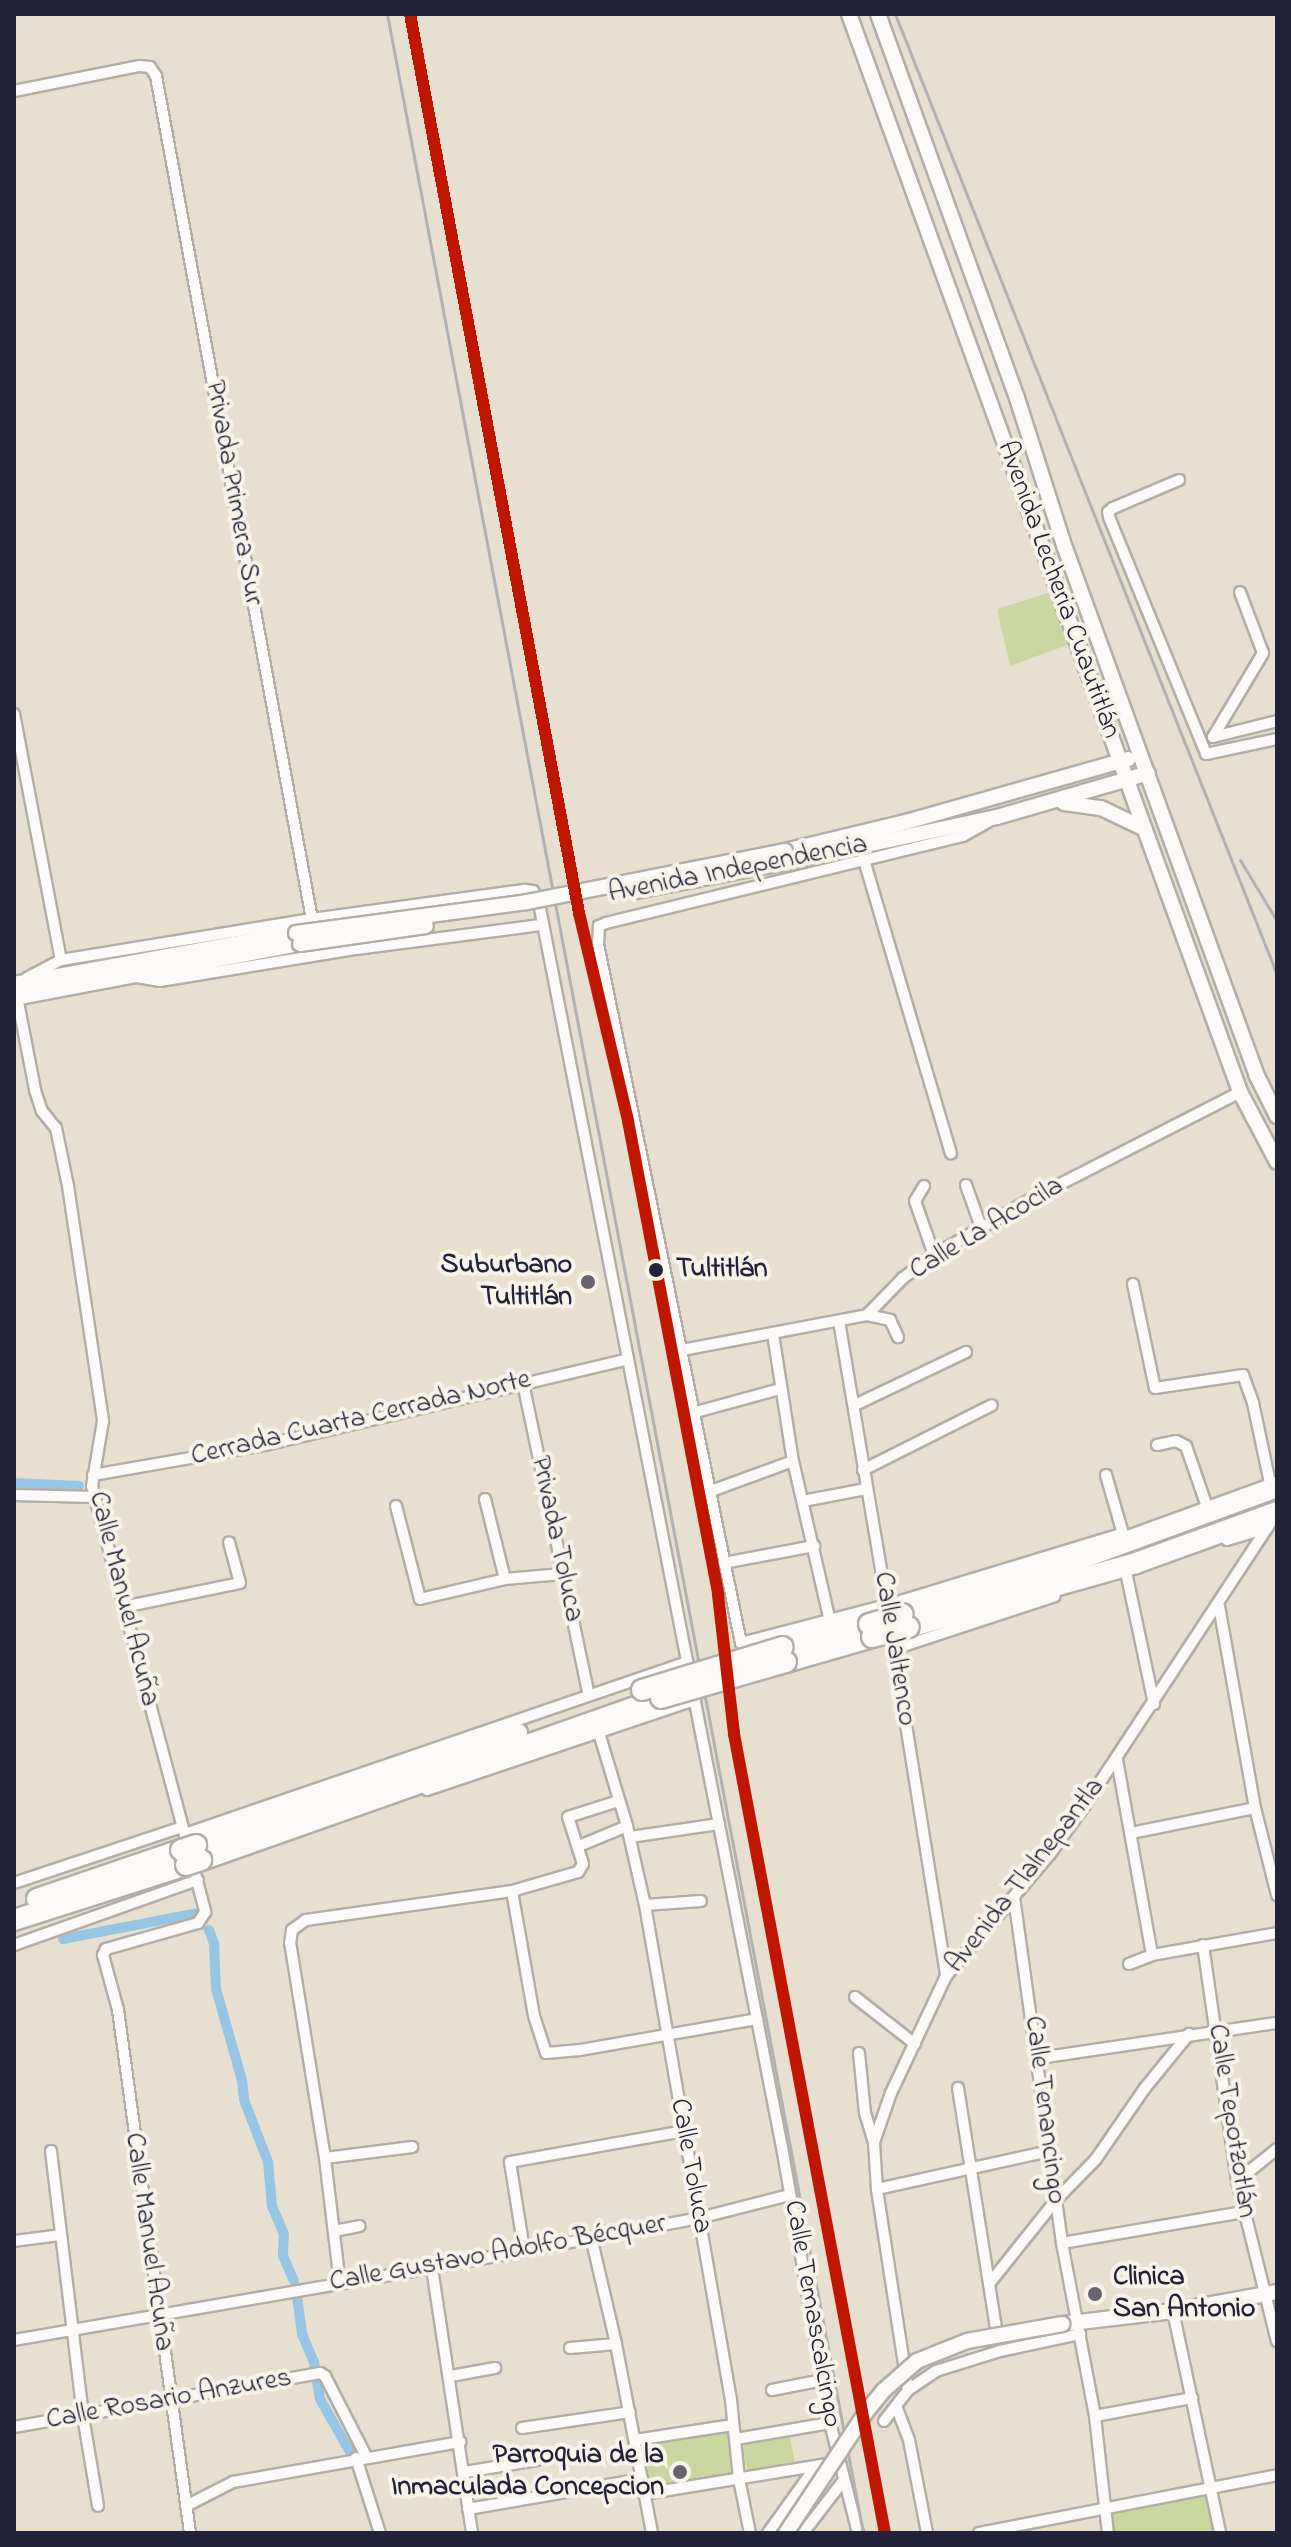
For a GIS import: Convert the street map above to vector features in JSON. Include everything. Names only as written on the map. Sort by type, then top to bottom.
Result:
[{"type":"highway","points":[[14,1920],[190,1854],[644,1696],[871,1630],[900,1616],[1038,1574],[1275,1483]]},
{"type":"highway","points":[[900,1616],[1136,1563],[1272,1520]]},
{"type":"highway","points":[[14,1907],[190,1854]]},
{"type":"main road","name":"Avenida Lecheria Cuautitlán","points":[[849,14],[1240,1092],[1277,1162]]},
{"type":"main road","name":"Avenida Lecheria Cuautitlán","points":[[878,14],[946,197],[1065,548],[1257,1076],[1277,1116]]},
{"type":"main road","name":"Avenida Independencia","points":[[786,856],[1141,755]]},
{"type":"main road","name":"Avenida Independencia","points":[[16,990],[997,817],[1148,773]]},
{"type":"main road","points":[[1052,802],[1101,808],[1143,828]]},
{"type":"main road","name":"Avenida Independencia","points":[[16,990],[131,975],[298,938]]},
{"type":"main road","points":[[786,2533],[866,2412],[884,2390],[917,2361],[967,2341],[1271,2294]]},
{"type":"street","name":"Privada Primera Sur","points":[[14,91],[139,66],[150,67],[156,76],[312,919]]},
{"type":"street","points":[[1179,480],[1108,512],[1206,754],[1277,739]]},
{"type":"street","points":[[1213,737],[1263,653],[1240,592]]},
{"type":"street","points":[[14,714],[61,960]]},
{"type":"street","points":[[1200,740],[1277,721]]},
{"type":"street","points":[[997,817],[963,836],[599,926],[598,944],[741,1643],[830,1621],[900,1616],[1123,1534],[1275,1483],[1243,1375],[1155,1388],[1133,1284]]},
{"type":"street","points":[[864,860],[951,1153]]},
{"type":"street","name":"Calle Temascalcingo","points":[[16,990],[61,960],[312,919],[525,890],[533,891],[538,898],[782,2147],[830,2423],[858,2533]]},
{"type":"street","points":[[131,975],[160,981],[356,949],[542,925]]},
{"type":"street","name":"Calle Manuel Acuña","points":[[16,990],[35,1090],[42,1111],[56,1128],[68,1186],[103,1421],[93,1475],[95,1497],[190,1854],[204,1919],[103,1951],[118,2010],[169,2401],[190,2533]]},
{"type":"street","name":"Calle La Acocila","points":[[867,1315],[903,1278],[934,1255],[1035,1197],[1240,1092]]},
{"type":"street","points":[[966,1185],[982,1230]]},
{"type":"street","points":[[924,1186],[915,1201],[934,1255]]},
{"type":"street","points":[[682,1350],[867,1315],[890,1320],[898,1337]]},
{"type":"street","name":"Calle Jaltenco","points":[[839,1321],[855,1405],[866,1489],[900,1616],[894,1649],[946,1976]]},
{"type":"street","points":[[773,1334],[793,1461],[830,1621]]},
{"type":"street","points":[[855,1405],[966,1352]]},
{"type":"street","name":"Cerrada Cuarta Cerrada Norte","points":[[93,1475],[265,1445],[628,1359]]},
{"type":"street","name":"Privada Toluca","points":[[523,1383],[589,1695]]},
{"type":"street","points":[[696,1412],[780,1389]]},
{"type":"street","points":[[863,1470],[992,1405]]},
{"type":"street","points":[[1157,1445],[1176,1441],[1186,1446],[1207,1507]]},
{"type":"street","points":[[711,1491],[793,1461]]},
{"type":"street","points":[[1106,1475],[1123,1534]]},
{"type":"street","points":[[803,1501],[866,1489]]},
{"type":"street","points":[[14,1495],[95,1497]]},
{"type":"street","points":[[485,1499],[505,1579]]},
{"type":"street","points":[[396,1506],[420,1599],[505,1579],[562,1574]]},
{"type":"street","points":[[894,1649],[1272,1520]]},
{"type":"street","name":"Avenida Tlalnepantla","points":[[908,2390],[877,2189],[874,2142],[915,2044],[946,1976],[1014,1897],[1117,1760],[1272,1520]]},
{"type":"street","points":[[123,1607],[240,1583],[229,1542]]},
{"type":"street","points":[[724,1563],[814,1546]]},
{"type":"street","points":[[1126,1572],[1154,1704]]},
{"type":"street","points":[[1219,1606],[1255,1808],[1277,1895]]},
{"type":"street","points":[[14,1945],[190,1854],[399,1757],[687,1662]]},
{"type":"street","points":[[14,1883],[190,1854],[599,1733],[695,1700]]},
{"type":"street","points":[[340,2284],[325,2158],[290,1943],[292,1930],[306,1920],[512,1891],[578,1872],[583,1864],[568,1817],[618,1801],[599,1733]]},
{"type":"street","points":[[1117,1760],[1152,1955]]},
{"type":"street","name":"Calle Toluca","points":[[618,1801],[629,1831],[645,1905],[750,2533]]},
{"type":"street","points":[[1131,1833],[1255,1808]]},
{"type":"street","points":[[579,1846],[629,1831],[719,1824]]},
{"type":"street","points":[[512,1891],[534,2016],[546,2053],[668,2036],[757,2019]]},
{"type":"street","name":"Calle Tenancingo","points":[[1014,1897],[1039,2058],[1073,2327],[1095,2416],[1108,2533]]},
{"type":"street","points":[[645,1905],[701,1901]]},
{"type":"street","points":[[1129,1964],[1152,1955],[1277,1933]]},
{"type":"street","name":"Calle Tepotzotlán","points":[[1203,1945],[1237,2181],[1243,2212],[1271,2294],[1277,2341]]},
{"type":"street","points":[[855,1997],[915,2044]]},
{"type":"street","points":[[1039,2058],[1277,2023]]},
{"type":"street","points":[[989,2284],[1056,2200],[1096,2159],[1145,2088],[1189,2034]]},
{"type":"street","points":[[859,2053],[865,2113],[874,2142]]},
{"type":"street","points":[[958,2088],[996,2329]]},
{"type":"street","points":[[524,2250],[510,2162],[684,2131]]},
{"type":"street","points":[[325,2158],[412,2147]]},
{"type":"street","points":[[1237,2181],[1277,2149]]},
{"type":"street","points":[[51,2151],[83,2416],[98,2506]]},
{"type":"street","points":[[877,2189],[1050,2151]]},
{"type":"street","name":"Calle Gustavo Adolfo Bécquer","points":[[14,2340],[432,2268],[699,2218],[790,2195]]},
{"type":"street","points":[[1062,2243],[1243,2212]]},
{"type":"street","points":[[334,2231],[360,2226]]},
{"type":"street","points":[[14,2241],[61,2235]]},
{"type":"street","points":[[591,2237],[616,2344],[652,2533]]},
{"type":"street","points":[[432,2268],[461,2442],[472,2533]]},
{"type":"street","points":[[1173,2311],[1213,2487],[1220,2533]]},
{"type":"street","points":[[884,2421],[908,2390],[936,2371],[1073,2327]]},
{"type":"street","points":[[570,2348],[616,2344]]},
{"type":"street","points":[[451,2376],[495,2368]]},
{"type":"street","name":"Calle Rosario Anzures","points":[[14,2427],[323,2374],[361,2457]]},
{"type":"street","points":[[772,2390],[823,2380]]},
{"type":"street","points":[[1095,2416],[1192,2398]]},
{"type":"street","points":[[896,2406],[909,2440],[927,2533]]},
{"type":"street","points":[[522,2428],[630,2412]]},
{"type":"street","points":[[736,2439],[830,2423]]},
{"type":"street","points":[[635,2440],[733,2425]]},
{"type":"street","points":[[186,2506],[233,2482],[361,2457],[461,2442]]},
{"type":"street","points":[[361,2457],[380,2533]]},
{"type":"street","points":[[465,2472],[537,2460]]},
{"type":"street","points":[[644,2494],[839,2462]]},
{"type":"street","points":[[768,2533],[816,2466]]},
{"type":"street","points":[[979,2533],[1105,2511],[1277,2475]]},
{"type":"street","points":[[468,2509],[642,2479]]},
{"type":"street","points":[[803,2533],[843,2481]]},
{"type":"green space","points":[[1048,593],[1070,644],[1010,666],[997,609]]},
{"type":"green space","points":[[734,2426],[736,2477],[647,2493],[639,2439]]},
{"type":"green space","points":[[789,2433],[796,2468],[749,2476],[742,2449],[748,2440]]},
{"type":"green space","points":[[1208,2491],[1215,2533],[1113,2533],[1110,2510]]},
{"type":"waterway","points":[[14,1483],[79,1486]]},
{"type":"waterway","points":[[63,1939],[198,1913]]},
{"type":"waterway","points":[[209,1930],[214,1944],[216,1989],[242,2080],[244,2100],[268,2162],[272,2206],[284,2234],[283,2256],[294,2281]]},
{"type":"waterway","points":[[297,2297],[302,2334],[314,2362],[320,2399],[350,2452]]},
{"type":"railway","points":[[387,14],[863,2533]]},
{"type":"railway","points":[[895,14],[1277,975]]},
{"type":"railway","points":[[1240,860],[1277,921]]},
{"type":"transit line","points":[[410,14],[579,913],[628,1121],[718,1595],[734,1734],[885,2533]]},
{"type":"place","name":"Tultitlán","points":[[656,1270]]},
{"type":"place","name":"Suburbano Tultitlán","points":[[588,1282]]},
{"type":"place","name":"Clinica San Antonio","points":[[1095,2294]]},
{"type":"place","name":"Parroquia de la Inmaculada Concepcion","points":[[680,2472]]}]
